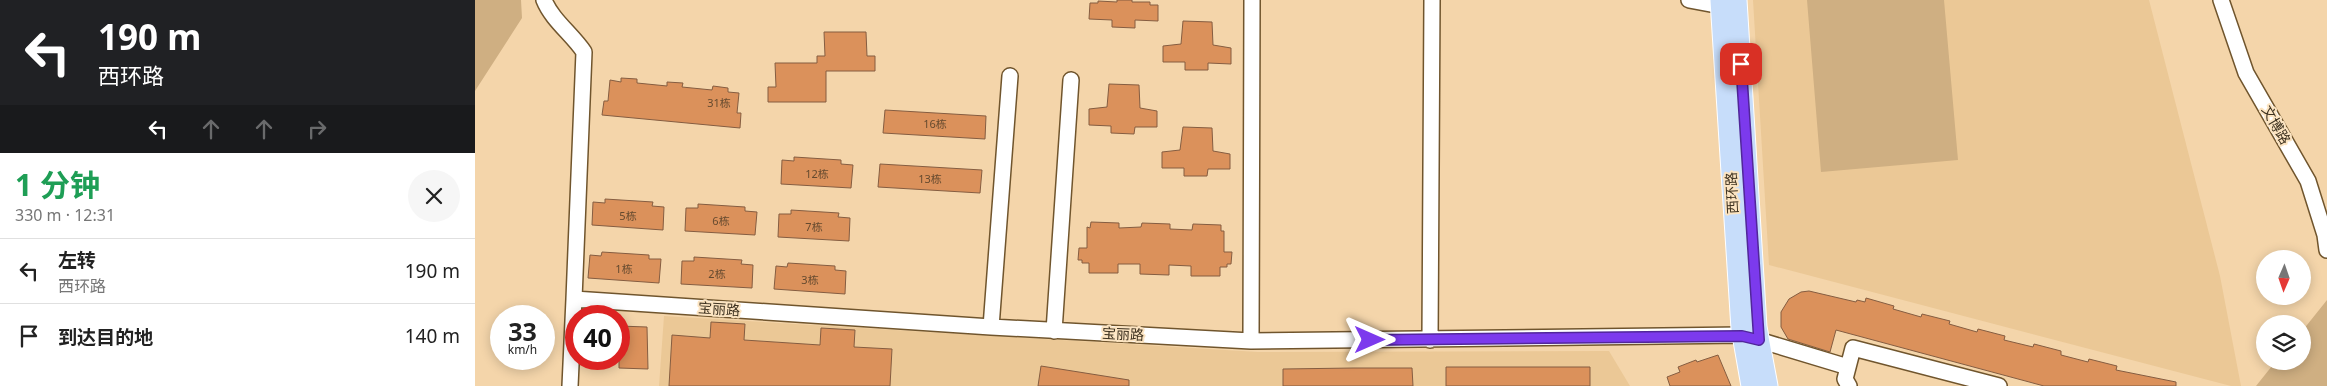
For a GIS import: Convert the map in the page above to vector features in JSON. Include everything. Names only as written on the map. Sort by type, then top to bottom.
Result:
[{"type":"main road","name":"西环路","points":[[1729,3],[1750,338],[1751,386]]},
{"type":"main road","name":"西环路","points":[[1750,338],[1768,386]]},
{"type":"street","points":[[544,0],[555,18],[573,36],[584,52],[570,386]]},
{"type":"street","points":[[1251,341],[1252,0]]},
{"type":"street","points":[[1430,340],[1432,0]]},
{"type":"street","points":[[1689,0],[1729,3]]},
{"type":"street","name":"文博路","points":[[2221,0],[2246,73],[2308,181],[2325,235],[2327,250]]},
{"type":"street","points":[[991,327],[1010,76]]},
{"type":"street","points":[[1054,331],[1071,80]]},
{"type":"street","name":"宝丽路","points":[[574,299],[1054,331],[1251,341],[1750,338],[1848,367]]},
{"type":"street","points":[[1849,386],[1845,379],[1853,348],[1999,386]]},
{"type":"shaded area","points":[[475,0],[521,0],[522,18],[475,91]]},
{"type":"shaded area","points":[[1753,0],[2149,0],[2220,276],[2241,386],[2231,386],[1769,265]]},
{"type":"shaded area","points":[[1807,0],[1944,0],[1958,160],[1821,172]]},
{"type":"shaded area","points":[[2327,300],[2327,386],[2256,386],[2269,370],[2311,370],[2311,320]]},
{"type":"shaded area","points":[[664,316],[1258,352],[1609,351],[1630,386],[659,386]]},
{"type":"building","points":[[1117,0],[1150,2],[1150,5],[1158,5],[1158,21],[1135,20],[1135,28],[1112,27],[1112,20],[1089,19],[1090,3],[1098,3],[1098,1],[1117,2]]},
{"type":"building","points":[[1183,21],[1212,22],[1213,45],[1231,48],[1231,64],[1208,63],[1208,70],[1185,70],[1185,62],[1163,62],[1163,46],[1181,44]]},
{"type":"building","points":[[824,32],[866,32],[867,56],[875,56],[875,71],[826,71],[826,102],[768,102],[768,87],[776,87],[775,63],[817,63],[817,56],[825,56]]},
{"type":"building","points":[[621,78],[637,79],[637,83],[667,86],[667,82],[683,83],[682,87],[712,90],[713,86],[728,88],[728,92],[739,93],[737,113],[741,113],[740,128],[602,115],[604,101],[608,101],[610,80],[621,82]]},
{"type":"building","points":[[1109,84],[1139,85],[1140,108],[1157,111],[1157,127],[1135,127],[1134,134],[1111,133],[1111,126],[1089,125],[1089,109],[1107,107]]},
{"type":"building","points":[[885,110],[986,116],[985,139],[883,133]]},
{"type":"building","points":[[1183,127],[1212,128],[1213,151],[1230,154],[1230,169],[1208,169],[1207,176],[1184,176],[1184,168],[1162,168],[1162,152],[1180,150]]},
{"type":"building","points":[[794,157],[841,160],[841,164],[853,165],[851,188],[781,184],[782,160],[794,161]]},
{"type":"building","points":[[880,164],[982,170],[980,193],[878,187]]},
{"type":"building","points":[[605,199],[653,202],[652,206],[664,207],[663,230],[592,225],[593,202],[605,203]]},
{"type":"building","points":[[698,204],[745,207],[745,211],[757,212],[755,235],[685,231],[686,208],[698,208]]},
{"type":"building","points":[[791,210],[839,213],[838,217],[850,218],[849,241],[778,237],[779,214],[791,214]]},
{"type":"building","points":[[1091,222],[1119,223],[1119,228],[1141,227],[1142,223],[1170,224],[1170,229],[1192,230],[1193,224],[1221,225],[1221,231],[1224,231],[1224,252],[1232,252],[1231,264],[1227,264],[1227,267],[1220,267],[1220,276],[1191,276],[1191,266],[1169,265],[1169,275],[1140,274],[1140,264],[1118,264],[1118,273],[1089,273],[1089,263],[1082,263],[1082,260],[1078,260],[1079,248],[1087,248],[1087,227],[1090,228]]},
{"type":"building","points":[[602,252],[649,255],[649,259],[661,259],[659,283],[588,278],[590,255],[601,256]]},
{"type":"building","points":[[694,257],[742,260],[741,264],[753,265],[752,288],[681,284],[682,261],[694,261]]},
{"type":"building","points":[[788,263],[835,266],[835,270],[846,271],[845,294],[774,289],[776,266],[787,267]]},
{"type":"building","points":[[1809,291],[1856,302],[1857,300],[1865,302],[1866,298],[1894,306],[1893,309],[1921,317],[1922,314],[1950,321],[1949,324],[1977,332],[1978,329],[2005,336],[2004,340],[2033,347],[2034,344],[2061,351],[2061,355],[2088,362],[2089,359],[2117,366],[2116,370],[2176,382],[2176,386],[2044,386],[1836,330],[1830,352],[1788,339],[1781,327],[1781,312],[1789,299],[1801,292]]},
{"type":"building","points":[[711,322],[745,324],[744,340],[820,345],[821,328],[855,330],[854,347],[892,349],[890,386],[669,386],[672,335],[710,338]]},
{"type":"building","points":[[630,326],[647,327],[648,369],[630,368]]},
{"type":"building","points":[[1718,355],[1731,386],[1670,386],[1667,377],[1680,372],[1678,367],[1696,360],[1697,362]]},
{"type":"building","points":[[1041,366],[1129,380],[1129,386],[1038,386]]},
{"type":"building","points":[[1446,367],[1590,367],[1590,386],[1446,386]]},
{"type":"building","points":[[1412,368],[1413,386],[1283,386],[1283,369]]},
{"type":"route","points":[[1370,340],[1742,336],[1759,340],[1741,64]]}]
